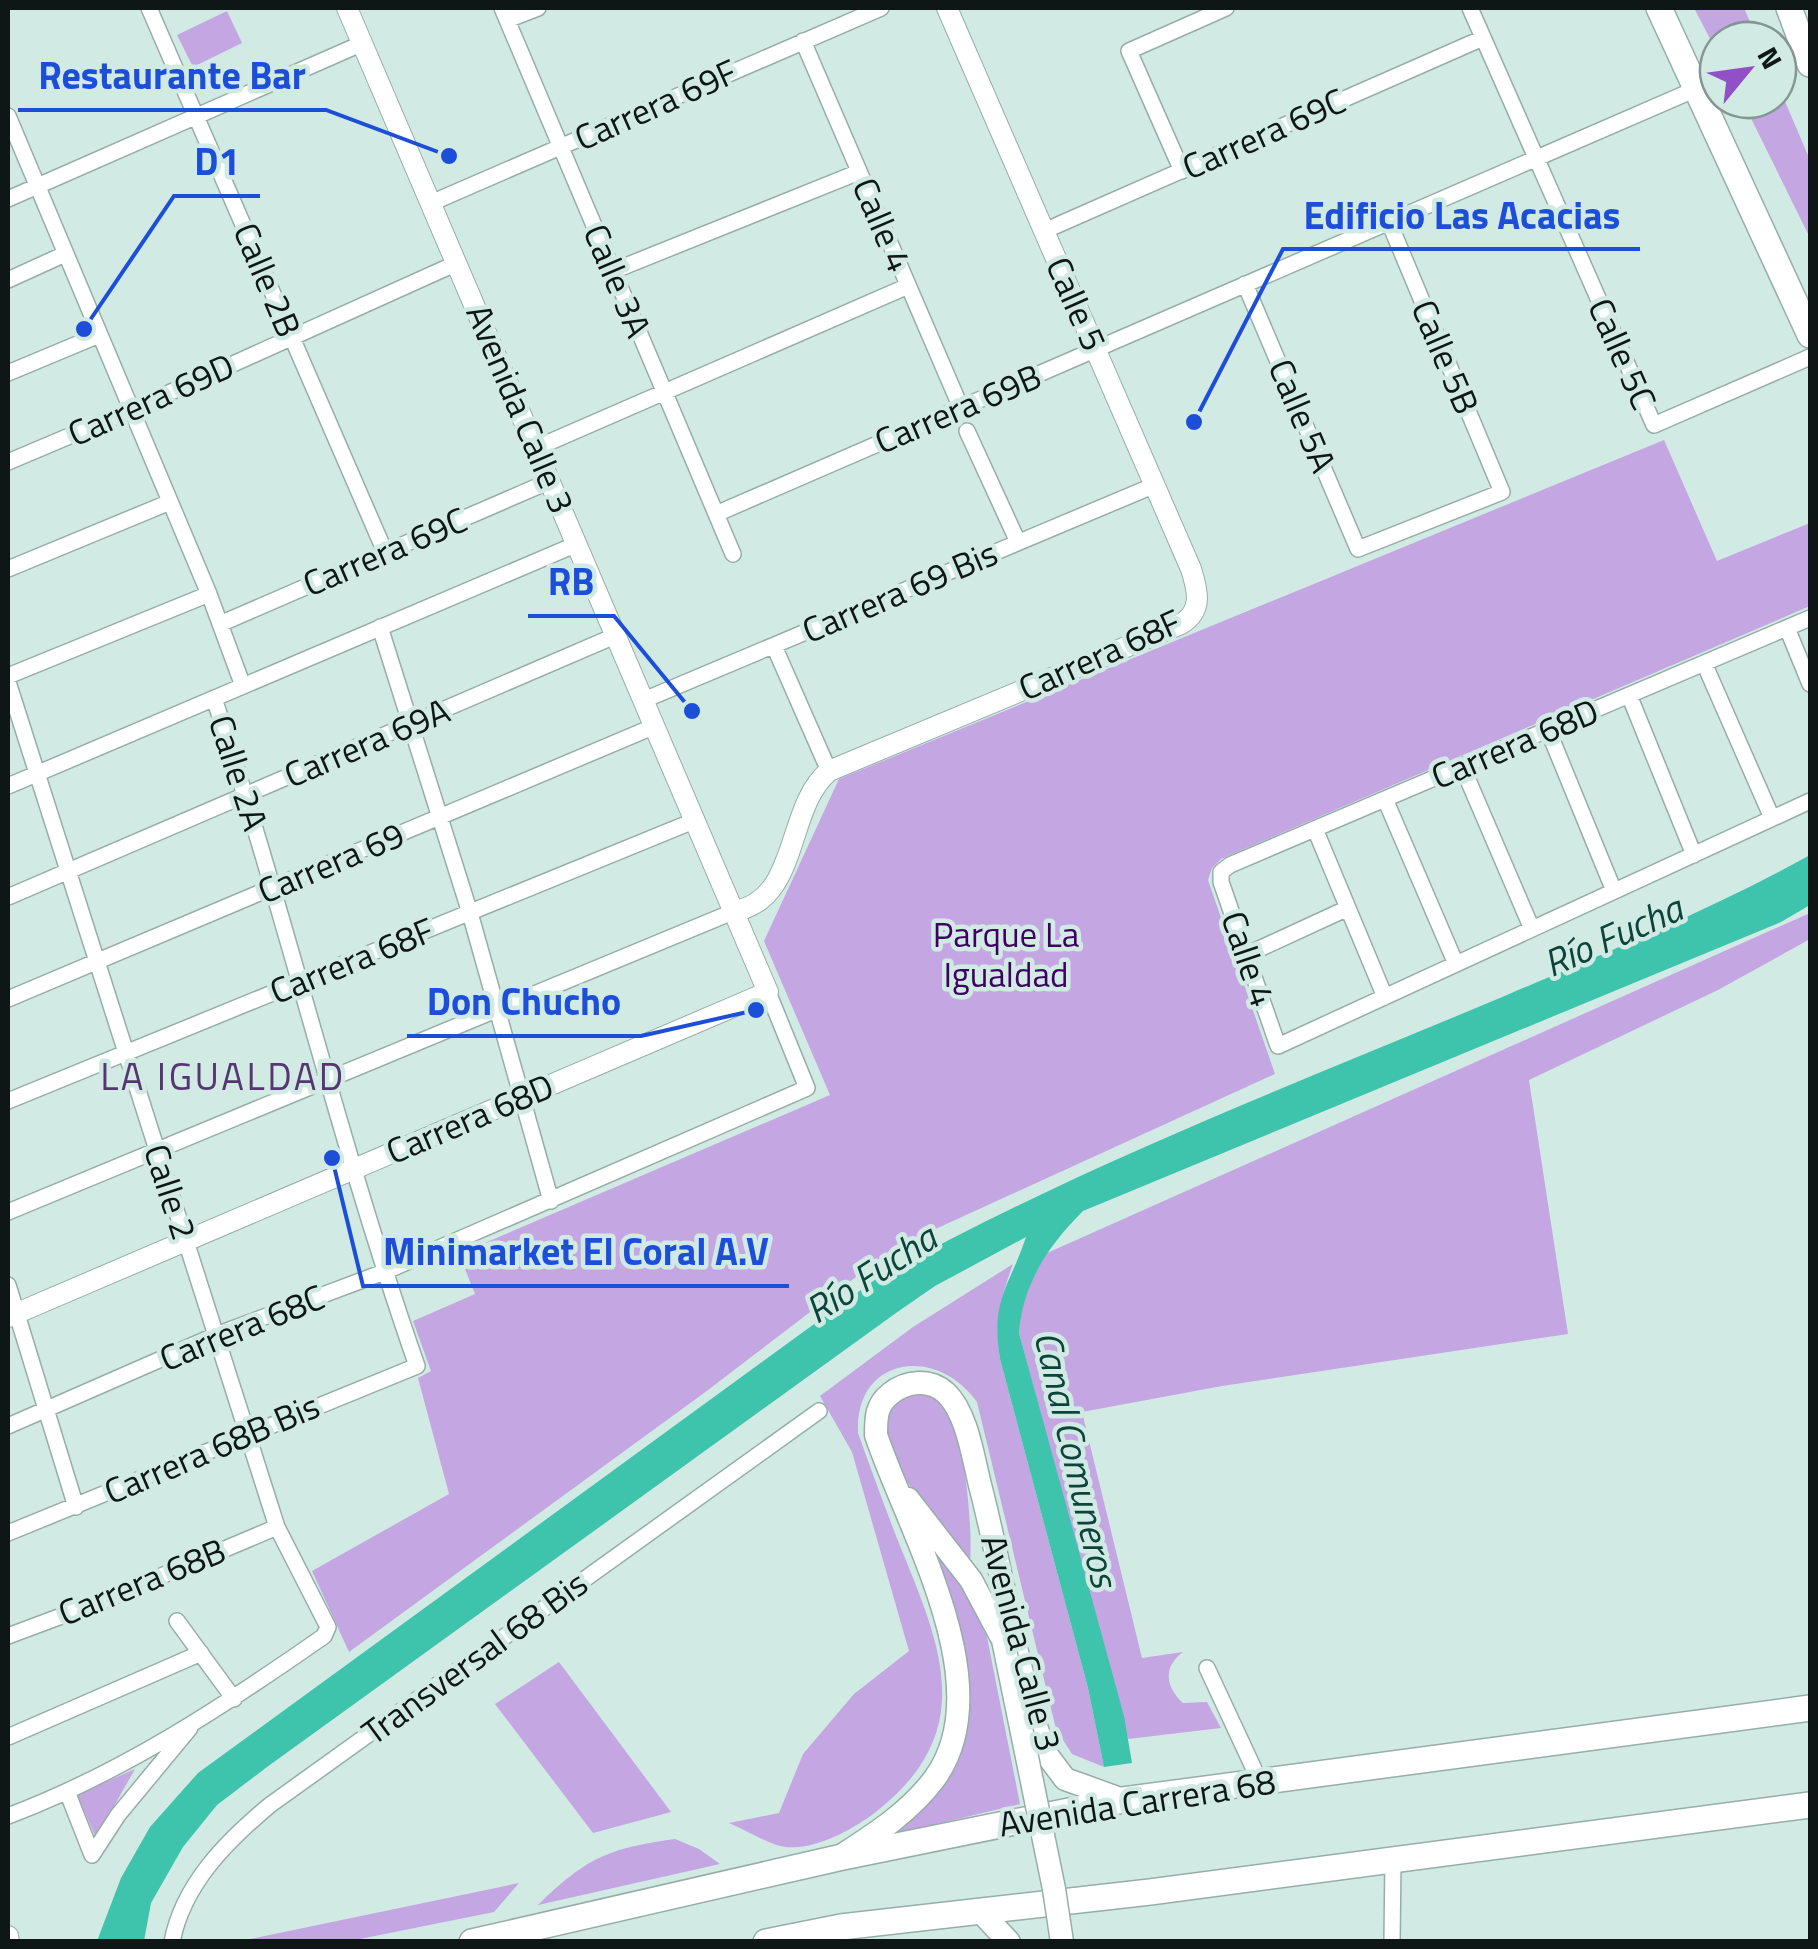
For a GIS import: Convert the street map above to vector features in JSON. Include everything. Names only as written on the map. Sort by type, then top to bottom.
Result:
[{"type":"main road","points":[[1659,8],[1810,335]]},
{"type":"main road","points":[[1788,8],[1810,64]]},
{"type":"main road","name":"Avenida Calle 3","points":[[838,1858],[896,1819],[923,1792],[946,1760],[957,1718],[955,1662],[945,1612],[876,1434],[880,1403],[910,1384],[936,1385],[948,1394],[969,1443],[1044,1752],[1065,1779],[1123,1800]]},
{"type":"main road","name":"Avenida Calle 3","points":[[969,1443],[985,1562],[1004,1640],[1062,1942]]},
{"type":"main road","name":"Avenida Calle 3","points":[[887,1467],[901,1491],[971,1580],[1004,1640]]},
{"type":"main road","name":"Avenida Carrera 68","points":[[472,1942],[838,1858],[1123,1800],[1810,1708]]},
{"type":"main road","points":[[766,1942],[841,1927],[1810,1805]]},
{"type":"main road","points":[[981,1912],[1009,1942]]},
{"type":"street","name":"Calle 2B","points":[[149,8],[385,552]]},
{"type":"street","name":"Avenida Calle 3","points":[[348,8],[807,1088]]},
{"type":"street","points":[[504,14],[538,8]]},
{"type":"street","name":"Carrera 69F","points":[[431,203],[881,8]]},
{"type":"street","name":"Calle 5","points":[[948,8],[1191,569],[1198,602]]},
{"type":"street","points":[[1182,170],[1129,51],[1226,8]]},
{"type":"street","name":"Calle 5C","points":[[1470,8],[1654,425],[1810,357]]},
{"type":"street","name":"Calle 3A","points":[[504,14],[733,554]]},
{"type":"street","name":"Carrera 69C","points":[[1044,230],[1483,38]]},
{"type":"street","name":"Calle 4","points":[[803,42],[961,408]]},
{"type":"street","points":[[8,198],[363,43]]},
{"type":"street","name":"Carrera 69B","points":[[716,514],[1696,89]]},
{"type":"street","name":"Calle 2A","points":[[8,116],[209,594],[243,686]]},
{"type":"street","points":[[613,272],[859,172]]},
{"type":"street","name":"Calle 5B","points":[[1358,548],[1502,492],[1389,222]]},
{"type":"street","points":[[8,280],[65,254]]},
{"type":"street","name":"Carrera 69D","points":[[8,462],[457,263]]},
{"type":"street","name":"Calle 5A","points":[[1245,284],[1358,548]]},
{"type":"street","points":[[536,448],[908,286]]},
{"type":"street","points":[[8,373],[99,335]]},
{"type":"street","points":[[967,432],[1018,542]]},
{"type":"street","name":"Carrera 69C","points":[[220,624],[550,481]]},
{"type":"street","name":"Carrera 69 Bis","points":[[644,700],[1155,485]]},
{"type":"street","points":[[8,570],[170,502]]},
{"type":"street","points":[[8,786],[578,544]]},
{"type":"street","points":[[8,679],[209,594]]},
{"type":"street","name":"Carrera 68F","points":[[829,771],[1181,624],[1192,617],[1198,602]]},
{"type":"street","name":"Carrera 68D","points":[[1221,872],[1810,618]]},
{"type":"street","points":[[380,628],[470,912],[550,1201]]},
{"type":"street","points":[[1786,628],[1810,684]]},
{"type":"street","name":"Carrera 69A","points":[[8,897],[616,635]]},
{"type":"street","points":[[8,1212],[498,1008],[750,908],[768,896],[814,788],[829,771],[774,646]]},
{"type":"street","points":[[1704,663],[1772,818]]},
{"type":"street","name":"Calle 2","points":[[8,679],[277,1527],[328,1627],[324,1636],[234,1700]]},
{"type":"street","points":[[1629,695],[1694,854]]},
{"type":"street","name":"Calle 2A","points":[[214,698],[246,795],[384,1272],[416,1366]]},
{"type":"street","name":"Carrera 69","points":[[8,999],[656,726]]},
{"type":"street","points":[[1548,730],[1614,891]]},
{"type":"street","points":[[1462,766],[1532,929]]},
{"type":"street","points":[[1385,799],[1456,964]]},
{"type":"street","points":[[1315,829],[1385,997],[1810,801]]},
{"type":"street","name":"Carrera 68F","points":[[8,1101],[696,820]]},
{"type":"street","name":"Calle 4","points":[[1221,872],[1221,882],[1278,1046],[1385,997]]},
{"type":"street","points":[[1246,955],[1348,908]]},
{"type":"street","name":"Carrera 68D","points":[[12,1315],[768,992]]},
{"type":"street","name":"Carrera 68C","points":[[8,1426],[216,1335],[384,1272],[807,1088]]},
{"type":"street","points":[[8,1286],[12,1315],[76,1506]]},
{"type":"street","name":"Carrera 68B Bis","points":[[8,1533],[416,1366]]},
{"type":"street","name":"Transversal 68 Bis","points":[[172,1942],[194,1886],[241,1829],[270,1805],[819,1410]]},
{"type":"street","name":"Carrera 68B","points":[[8,1636],[277,1527]]},
{"type":"street","points":[[8,1816],[68,1794],[234,1700],[178,1621]]},
{"type":"street","points":[[8,1737],[201,1653]]},
{"type":"street","points":[[1207,1668],[1239,1738],[1247,1784]]},
{"type":"street","points":[[68,1794],[92,1855],[118,1815],[192,1724]]},
{"type":"street","points":[[1239,1738],[1247,1784]]},
{"type":"street","points":[[1392,1942],[1394,1859]]},
{"type":"green space","points":[[1694,8],[1744,8],[1749,20],[1700,20]]},
{"type":"green space","points":[[227,11],[242,43],[193,67],[177,35]]},
{"type":"green space","points":[[1752,120],[1793,120],[1810,160],[1810,238]]},
{"type":"green space","name":"Parque La Igualdad","points":[[1664,440],[1717,561],[1810,523],[1810,606],[1221,859],[1208,880],[1275,1074],[894,1248],[704,1393],[349,1652],[312,1571],[449,1494],[418,1378],[431,1371],[413,1321],[475,1294],[459,1254],[830,1095],[764,941],[839,779]]},
{"type":"green space","points":[[1810,913],[1810,939],[1718,990],[1529,1080],[1568,1334],[1222,1386],[1082,1412],[1142,1658],[1183,1652],[1169,1671],[1173,1691],[1183,1703],[1207,1702],[1221,1728],[1128,1739],[1019,1333],[1027,1291],[1047,1253]]},
{"type":"green space","points":[[1013,1264],[1000,1310],[1000,1359],[1088,1688],[1104,1767],[1072,1754],[1056,1729],[977,1402],[941,1372],[920,1366],[901,1367],[883,1374],[869,1388],[860,1407],[858,1433],[927,1614],[942,1683],[940,1716],[930,1748],[909,1780],[868,1818],[810,1845],[786,1847],[765,1840],[729,1823],[779,1813],[803,1754],[854,1694],[909,1651],[852,1452],[820,1396],[913,1327]]},
{"type":"green space","points":[[916,1389],[938,1397],[955,1428],[968,1502],[970,1563],[965,1562],[895,1465],[884,1427],[889,1404]]},
{"type":"green space","points":[[926,1536],[974,1606],[987,1637],[1020,1804],[887,1836],[962,1729]]},
{"type":"green space","points":[[559,1662],[671,1812],[593,1833],[495,1704]]},
{"type":"green space","points":[[135,1769],[96,1838],[77,1795]]},
{"type":"green space","points":[[675,1839],[720,1864],[538,1905],[570,1876],[600,1858],[632,1846]]},
{"type":"green space","points":[[519,1883],[494,1912],[350,1941],[241,1941]]},
{"type":"shaded area","points":[[1810,855],[1810,905],[1781,922],[1083,1211],[1059,1238],[1032,1282],[1019,1333],[1124,1716],[1132,1763],[1104,1767],[1088,1688],[1000,1359],[1000,1307],[1026,1237],[935,1286],[896,1313],[267,1767],[217,1805],[183,1847],[151,1903],[144,1941],[97,1941],[121,1878],[150,1827],[198,1773],[876,1279],[1108,1163],[1622,946]]},
{"type":"place","name":"Restaurante Bar","points":[[449,156]]},
{"type":"place","name":"D1","points":[[84,329]]},
{"type":"place","name":"Edificio Las Acacias","points":[[1194,422]]},
{"type":"place","name":"RB","points":[[692,711]]},
{"type":"place","name":"Don Chucho","points":[[756,1010]]},
{"type":"place","name":"Minimarket El Coral A.V","points":[[332,1158]]},
{"type":"district","name":"LA IGUALDAD","points":[[223,1077]]},
{"type":"water label","name":"Río Fucha","points":[[1613,936]]},
{"type":"water label","name":"Río Fucha","points":[[871,1274]]},
{"type":"water label","name":"Canal Comuneros","points":[[1076,1459]]}]
